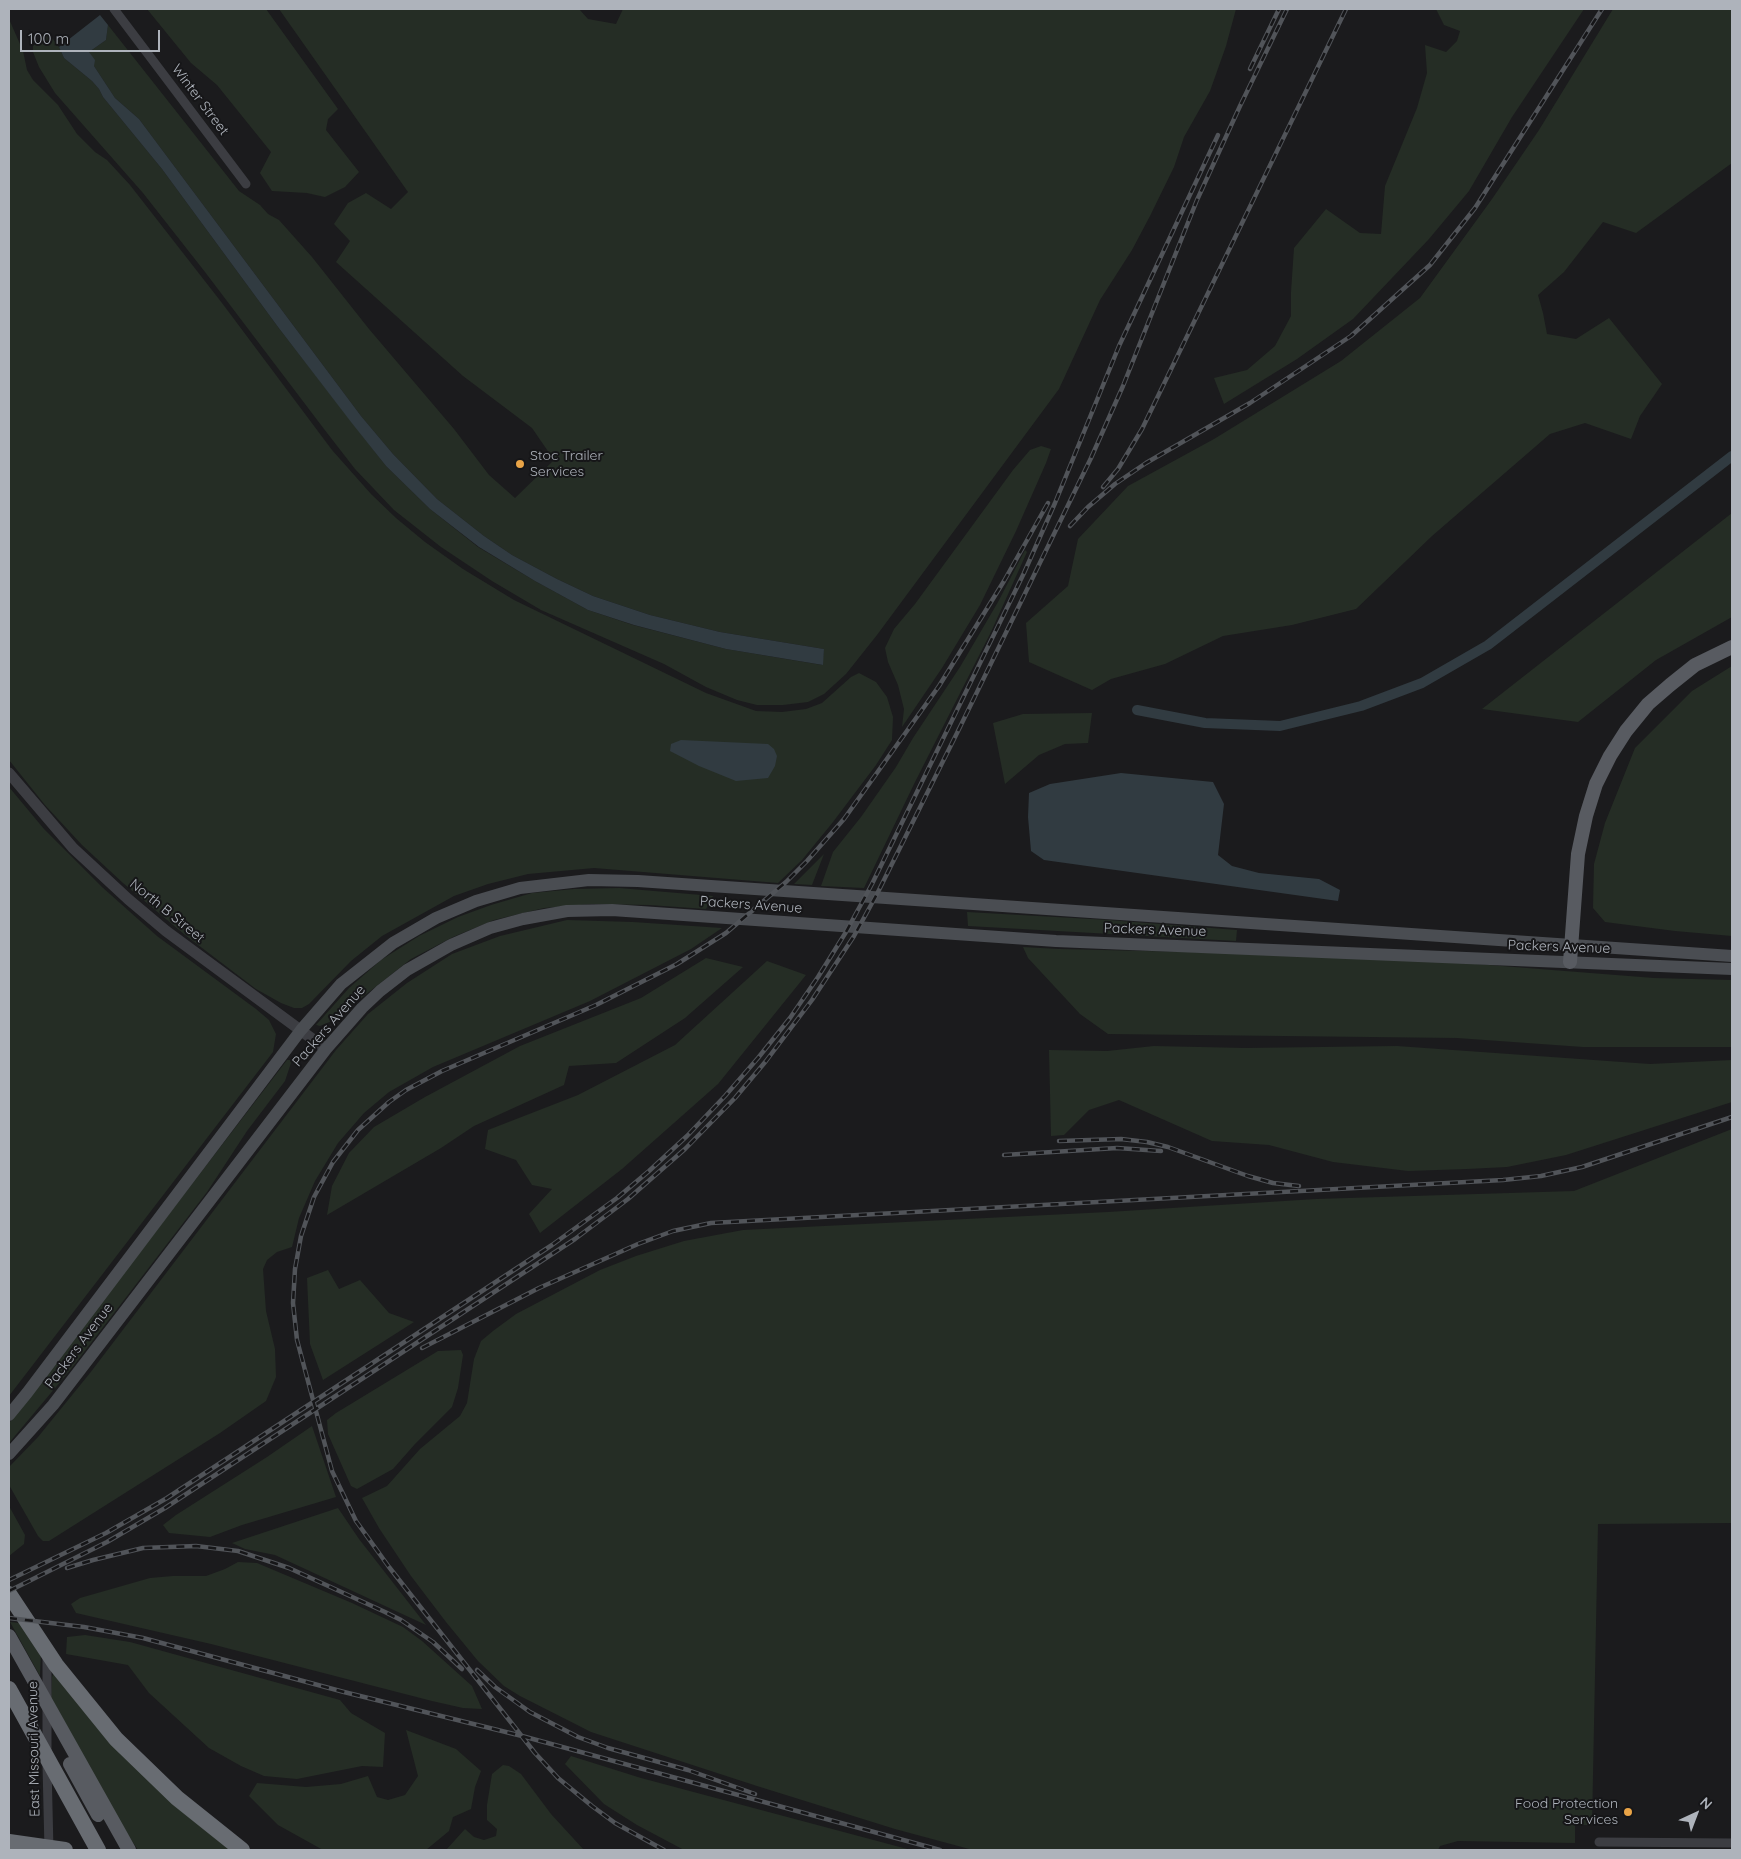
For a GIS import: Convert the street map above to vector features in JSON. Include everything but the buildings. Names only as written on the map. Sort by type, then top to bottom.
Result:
[{"type":"highway","points":[[9,1594],[56,1665],[101,1720],[138,1761],[177,1798],[242,1850]]},
{"type":"highway","points":[[9,1689],[98,1850]]},
{"type":"highway","points":[[9,1842],[65,1850]]},
{"type":"main road","points":[[1570,962],[1578,854],[1586,816],[1596,784],[1610,756],[1648,704],[1695,665],[1732,647]]},
{"type":"main road","name":"Packers Avenue","points":[[9,1415],[301,1030],[341,984],[393,942],[436,918],[476,901],[520,888],[589,880],[638,881],[1732,956]]},
{"type":"main road","name":"Packers Avenue","points":[[9,1454],[53,1405],[326,1049],[362,1008],[407,970],[451,945],[490,928],[523,919],[568,911],[612,910],[1056,940],[1732,969]]},
{"type":"main road","points":[[9,1636],[129,1850]]},
{"type":"main road","points":[[9,1654],[119,1850]]},
{"type":"street","name":"Winter Street","points":[[114,9],[246,184]]},
{"type":"street","name":"North B Street","points":[[9,773],[73,848],[128,899],[166,931],[326,1049]]},
{"type":"street","name":"East Missouri Avenue","points":[[47,1648],[49,1850]]},
{"type":"street","points":[[1599,1842],[1732,1843]]},
{"type":"shaded area","points":[[147,9],[266,9],[338,109],[328,119],[326,130],[359,172],[345,187],[325,197],[307,193],[272,191],[260,173],[271,152],[217,85],[191,63]]},
{"type":"shaded area","points":[[279,9],[579,9],[588,19],[616,24],[623,9],[1236,9],[1226,46],[1210,91],[1184,137],[1174,167],[1150,216],[1132,250],[1100,300],[1059,389],[846,674],[824,694],[808,702],[783,705],[757,705],[737,700],[706,687],[664,664],[541,610],[492,581],[441,547],[394,510],[355,469],[143,193],[55,93],[39,67],[33,52],[33,46],[49,34],[59,47],[64,58],[92,81],[162,169],[278,327],[386,466],[430,509],[478,547],[588,610],[633,625],[726,649],[822,665],[824,649],[720,632],[650,615],[593,596],[512,555],[484,536],[437,499],[393,454],[361,416],[139,119],[115,98],[94,66],[89,52],[106,40],[108,25],[239,191],[260,205],[268,214],[279,220],[312,257],[369,329],[454,429],[489,475],[515,498],[554,460],[532,428],[463,376],[336,262],[350,241],[334,224],[348,203],[366,193],[391,209],[408,192]]},
{"type":"shaded area","points":[[1436,9],[1584,9],[1512,117],[1469,191],[1429,239],[1353,319],[1297,359],[1224,404],[1214,378],[1247,370],[1275,346],[1291,316],[1294,248],[1326,209],[1360,233],[1381,234],[1385,186],[1417,108],[1427,73],[1425,45],[1446,52],[1457,41],[1460,31],[1444,25]]},
{"type":"shaded area","points":[[1613,9],[1732,9],[1732,163],[1636,233],[1603,222],[1564,272],[1538,295],[1547,334],[1576,339],[1609,318],[1662,384],[1640,416],[1631,439],[1585,423],[1550,434],[1432,536],[1356,609],[1292,625],[1223,636],[1165,664],[1111,679],[1092,690],[1029,662],[1026,623],[1068,586],[1078,539],[1128,486],[1214,439],[1341,361],[1420,298],[1492,199],[1539,130]]},
{"type":"shaded area","points":[[100,15],[108,25],[106,40],[89,52],[95,60],[94,66],[115,98],[139,119],[361,416],[393,454],[437,499],[484,536],[512,555],[593,596],[650,615],[720,632],[824,649],[823,665],[726,649],[634,625],[588,610],[479,547],[430,509],[386,466],[351,422],[278,327],[162,169],[103,97],[99,89],[64,58],[59,47]]},
{"type":"shaded area","points":[[9,19],[23,51],[27,70],[33,80],[58,105],[77,134],[95,152],[107,160],[130,185],[222,303],[332,450],[371,494],[425,542],[463,569],[514,600],[706,693],[756,711],[782,712],[806,709],[822,703],[851,677],[859,673],[876,682],[887,697],[893,717],[892,740],[876,765],[833,822],[802,860],[778,883],[594,868],[528,874],[488,884],[454,896],[382,936],[351,961],[309,1004],[302,1008],[294,1008],[256,989],[185,935],[123,883],[82,845],[45,805],[9,760]]},
{"type":"shaded area","points":[[1041,446],[1051,449],[1046,463],[980,605],[942,668],[902,727],[904,709],[885,648],[894,629],[915,604],[1013,470],[1030,450]]},
{"type":"shaded area","points":[[1732,513],[1732,617],[1656,660],[1578,722],[1482,709]]},
{"type":"shaded area","points":[[1025,550],[1027,552],[991,632],[864,888],[821,886],[833,852],[861,817],[896,767],[960,667],[998,602]]},
{"type":"shaded area","points":[[1732,666],[1732,936],[1605,922],[1593,908],[1594,864],[1605,823],[1635,748],[1692,691]]},
{"type":"shaded area","points":[[1092,713],[1088,743],[1065,744],[1039,755],[1005,784],[993,723],[1023,714]]},
{"type":"shaded area","points":[[681,740],[768,744],[774,749],[777,756],[775,766],[768,778],[736,781],[699,766],[670,751],[671,744]]},
{"type":"shaded area","points":[[1121,773],[1213,782],[1224,804],[1218,855],[1232,866],[1259,873],[1319,879],[1340,890],[1338,901],[1044,860],[1031,851],[1028,817],[1029,793],[1050,784]]},
{"type":"shaded area","points":[[9,787],[44,829],[102,887],[157,936],[256,1009],[269,1020],[276,1034],[273,1052],[9,1396]]},
{"type":"shaded area","points":[[824,854],[812,885],[794,884]]},
{"type":"shaded area","points":[[619,888],[713,896],[706,909],[649,905],[591,904],[544,908],[494,920],[453,937],[411,959],[332,1021],[320,1026],[316,1025],[349,988],[381,960],[419,936],[458,917],[532,893],[574,889]]},
{"type":"shaded area","points":[[967,912],[1237,930],[1236,941],[968,926]]},
{"type":"shaded area","points":[[567,920],[722,928],[691,949],[590,1001],[433,1067],[389,1092],[364,1113],[338,1143],[315,1181],[299,1218],[292,1247],[277,1252],[267,1260],[263,1269],[266,1311],[275,1349],[276,1377],[266,1401],[220,1433],[49,1541],[43,1541],[38,1536],[9,1485],[9,1467],[38,1437],[90,1373],[336,1050],[368,1014],[407,983],[452,954],[500,936]]},
{"type":"shaded area","points":[[1023,947],[1321,955],[1438,961],[1654,978],[1732,980],[1732,1047],[1583,1047],[1457,1038],[1108,1034],[1080,1014],[1028,958]]},
{"type":"shaded area","points":[[706,958],[743,967],[685,1018],[616,1063],[569,1066],[564,1085],[474,1126],[441,1148],[327,1215],[332,1186],[349,1153],[374,1127],[520,1046],[641,998]]},
{"type":"shaded area","points":[[767,961],[806,975],[718,1084],[622,1169],[540,1233],[529,1214],[552,1189],[532,1185],[516,1160],[485,1149],[488,1130],[578,1095],[675,1045]]},
{"type":"shaded area","points":[[1154,1046],[1245,1048],[1397,1046],[1650,1064],[1732,1060],[1732,1102],[1566,1155],[1507,1167],[1467,1169],[1408,1171],[1333,1162],[1269,1145],[1212,1141],[1119,1100],[1089,1110],[1064,1135],[1051,1136],[1049,1050],[1107,1051]]},
{"type":"shaded area","points":[[287,1060],[290,1060],[291,1063],[285,1081],[247,1131],[207,1192],[71,1369],[9,1443],[9,1423]]},
{"type":"shaded area","points":[[1732,1129],[1732,1523],[1598,1524],[1592,1825],[1575,1825],[1575,1843],[1458,1841],[1440,1846],[1438,1850],[973,1850],[895,1829],[591,1732],[520,1696],[504,1686],[478,1661],[446,1622],[411,1576],[379,1528],[362,1498],[387,1486],[420,1449],[460,1416],[467,1403],[474,1359],[481,1341],[493,1331],[516,1314],[600,1270],[684,1241],[743,1230],[1108,1212],[1316,1199],[1574,1191]]},
{"type":"shaded area","points":[[328,1270],[339,1289],[360,1280],[389,1313],[414,1322],[323,1380],[310,1344],[307,1278]]},
{"type":"shaded area","points":[[461,1350],[463,1355],[458,1388],[452,1407],[393,1469],[357,1489],[351,1486],[328,1434],[327,1420],[438,1351]]},
{"type":"shaded area","points":[[312,1426],[336,1497],[242,1525],[210,1537],[169,1533],[163,1525],[176,1515]]},
{"type":"shaded area","points":[[9,1506],[25,1535],[24,1544],[9,1556]]},
{"type":"shaded area","points":[[338,1508],[359,1539],[426,1625],[275,1555],[245,1549],[232,1543]]},
{"type":"shaded area","points":[[238,1562],[257,1563],[352,1603],[403,1627],[422,1641],[472,1686],[482,1709],[463,1708],[432,1701],[211,1644],[76,1613],[71,1604],[80,1598],[150,1578],[206,1576]]},
{"type":"shaded area","points":[[10,1622],[20,1623],[41,1652],[40,1676]]},
{"type":"shaded area","points":[[85,1635],[130,1642],[340,1700],[351,1713],[385,1733],[383,1767],[362,1766],[297,1779],[264,1776],[241,1766],[209,1748],[149,1693],[128,1665],[66,1654],[67,1637]]},
{"type":"shaded area","points":[[54,1672],[233,1850],[138,1850],[119,1821],[51,1697]]},
{"type":"shaded area","points":[[406,1730],[456,1749],[481,1771],[475,1787],[471,1809],[453,1817],[449,1831],[426,1850],[323,1850],[278,1825],[249,1796],[257,1783],[306,1787],[341,1784],[368,1776],[377,1797],[388,1800],[405,1795],[418,1776]]},
{"type":"shaded area","points":[[571,1756],[641,1778],[911,1850],[684,1850],[637,1825],[604,1804],[565,1764]]},
{"type":"shaded area","points":[[503,1765],[509,1766],[521,1774],[551,1814],[584,1850],[446,1850],[465,1829],[474,1837],[484,1840],[496,1836],[497,1829],[487,1820],[487,1805],[492,1774]]},
{"type":"waterway","points":[[1137,710],[1205,723],[1280,726],[1361,706],[1422,683],[1488,645],[1732,456]]},
{"type":"railway","points":[[1250,69],[1279,9]]},
{"type":"railway","points":[[9,1591],[107,1542],[165,1508],[575,1239],[628,1199],[685,1149],[735,1098],[766,1061],[812,1000],[854,936],[877,894],[960,727],[1091,458],[1123,386],[1197,200],[1287,9]]},
{"type":"railway","points":[[1103,487],[1118,469],[1142,429],[1346,9]]},
{"type":"railway","points":[[1070,526],[1088,507],[1115,484],[1146,463],[1250,403],[1351,336],[1430,265],[1475,208],[1602,9]]},
{"type":"railway","points":[[9,1580],[106,1533],[167,1498],[552,1245],[617,1198],[649,1171],[687,1136],[758,1058],[790,1018],[818,977],[846,932],[872,884],[1024,573],[1055,503],[1119,346],[1218,135]]},
{"type":"railway","points":[[664,1850],[615,1823],[558,1778],[535,1753],[389,1567],[356,1521],[332,1471],[297,1340],[293,1303],[295,1269],[301,1236],[314,1197],[333,1162],[358,1130],[389,1102],[406,1090],[442,1071],[596,1005],[677,964],[726,933],[786,882],[844,819],[939,686],[1004,581],[1048,503]]},
{"type":"railway","points":[[422,1348],[539,1288],[638,1244],[673,1231],[711,1223],[1503,1180],[1541,1176],[1582,1167],[1732,1117]]},
{"type":"railway","points":[[1059,1141],[1121,1139],[1147,1142],[1168,1147],[1248,1176],[1273,1183],[1299,1186]]},
{"type":"railway","points":[[1004,1155],[1117,1148],[1161,1151]]},
{"type":"railway","points":[[67,1568],[143,1548],[196,1546],[238,1551],[289,1568],[401,1620],[433,1642],[462,1669]]},
{"type":"railway","points":[[9,1618],[84,1627],[143,1638],[344,1692],[522,1736],[940,1850]]},
{"type":"railway","points":[[477,1670],[495,1687],[530,1712],[578,1737],[608,1748],[688,1770],[755,1794]]},
{"type":"place","name":"Stoc Trailer Services","points":[[520,464]]},
{"type":"place","name":"Food Protection Services","points":[[1628,1812]]}]
